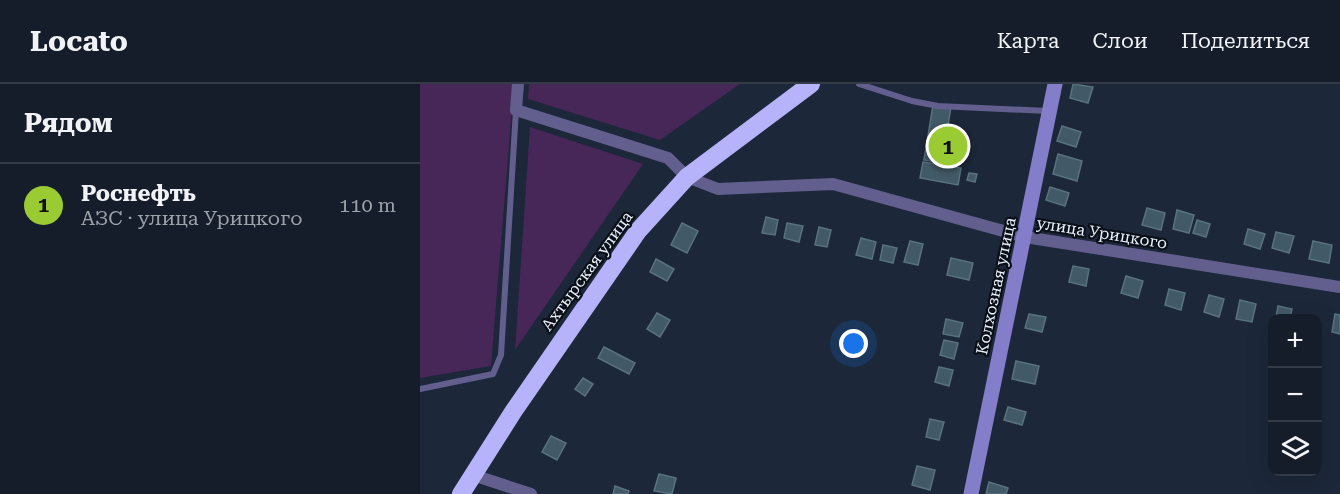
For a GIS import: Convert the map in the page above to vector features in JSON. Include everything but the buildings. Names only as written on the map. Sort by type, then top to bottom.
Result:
[{"type":"highway","name":"Ахтырская улица","points":[[461,494],[575,319],[638,231],[687,177],[811,84]]},
{"type":"street","points":[[518,84],[516,110],[668,158],[687,177]]},
{"type":"street","name":"Колхозная улица","points":[[971,494],[1055,84]]},
{"type":"street","name":"улица Урицкого","points":[[687,177],[718,189],[833,184],[1025,237],[1340,287]]},
{"type":"street","points":[[473,475],[531,494]]},
{"type":"lane","points":[[859,84],[912,101],[938,106],[1048,111]]},
{"type":"lane","points":[[420,389],[493,374],[501,355],[516,110]]},
{"type":"shaded area","points":[[420,84],[514,84],[491,366],[420,378]]},
{"type":"shaded area","points":[[529,84],[740,84],[660,140],[528,99]]},
{"type":"shaded area","points":[[530,127],[643,164],[515,350]]},
{"type":"place","name":"Роснефть","points":[[948,146]]}]
